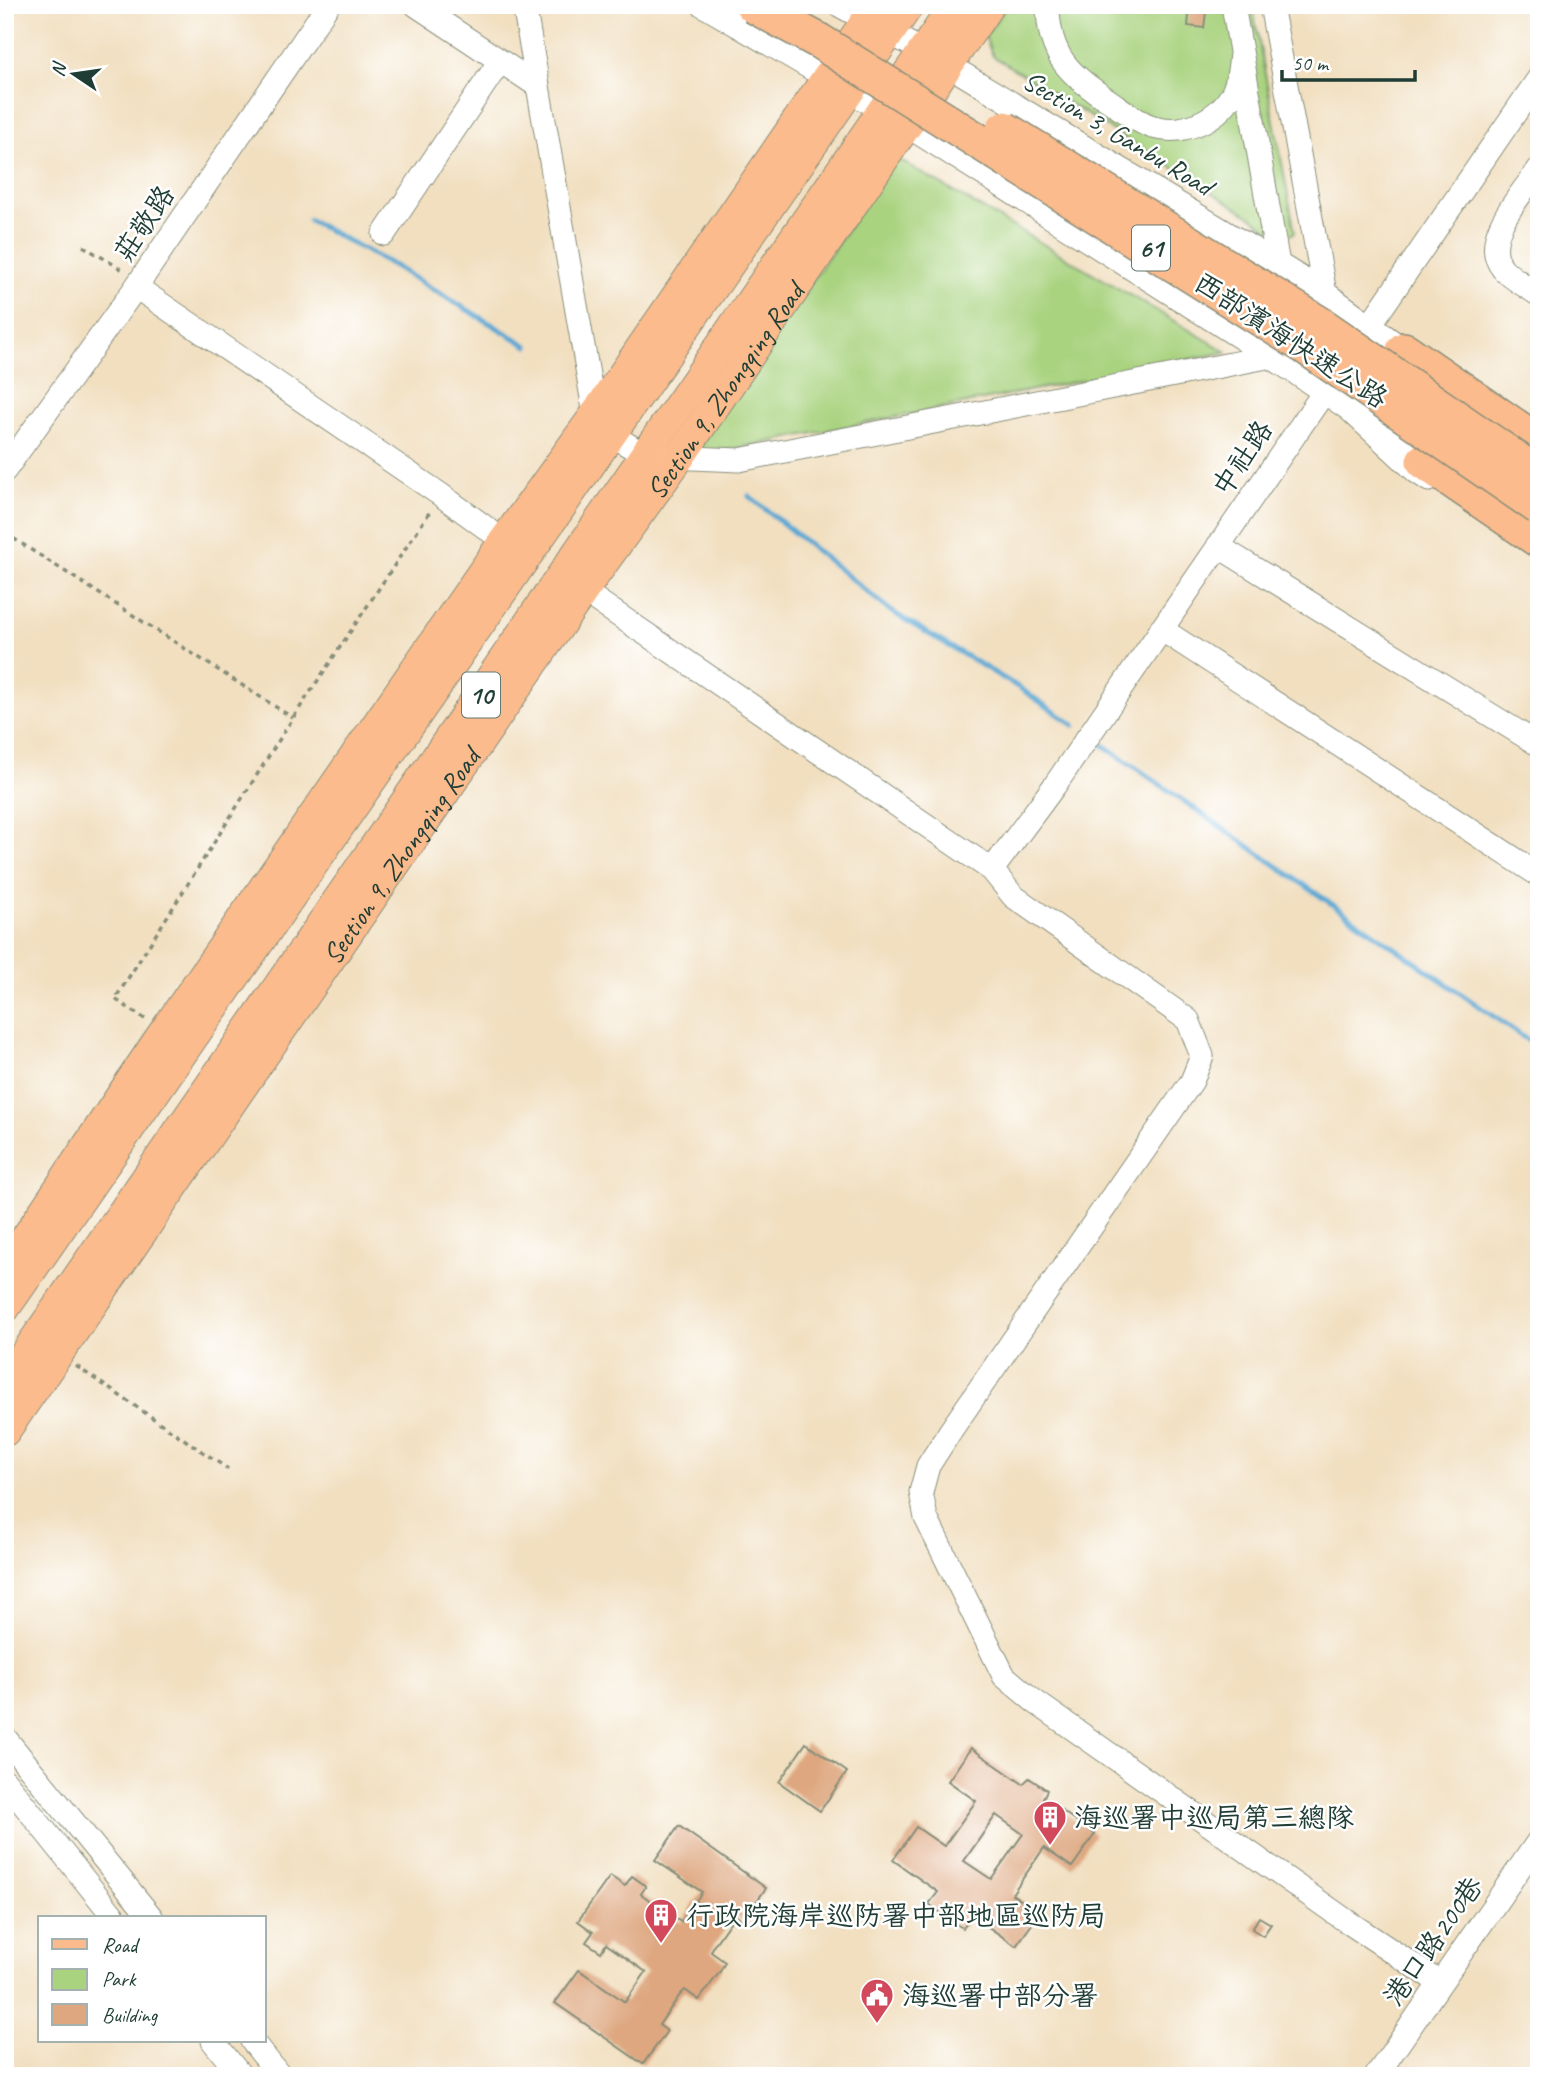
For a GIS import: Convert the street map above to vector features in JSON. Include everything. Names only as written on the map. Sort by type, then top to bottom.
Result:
[{"type":"highway","name":"西部濱海快速公路","points":[[753,5],[819,41],[1294,340],[1539,507]]},
{"type":"highway","name":"西部濱海快速公路","points":[[798,5],[838,27],[1321,325],[1539,475]]},
{"type":"highway","points":[[1404,350],[1539,443]]},
{"type":"highway","points":[[1424,461],[1539,540]]},
{"type":"main road","name":"10","points":[[5,1308],[603,425],[839,84],[878,19],[909,5]]},
{"type":"main road","name":"Section 9, Zhongqing Road","points":[[936,58],[955,5]]},
{"type":"main road","name":"Section 9, Zhongqing Road","points":[[5,1431],[583,591],[680,458],[936,58],[989,5]]},
{"type":"main road","name":"Section 9, Zhongqing Road","points":[[5,1383],[646,456],[895,119]]},
{"type":"main road","points":[[5,1269],[504,541],[603,425]]},
{"type":"street","name":"莊敬路","points":[[5,470],[139,284],[328,5]]},
{"type":"street","points":[[416,5],[538,86]]},
{"type":"street","points":[[524,5],[603,425],[646,456],[739,460],[1272,356]]},
{"type":"street","points":[[703,5],[839,84],[1272,356],[1424,461]]},
{"type":"street","name":"Section 3, Ganbu Road","points":[[839,5],[878,19],[936,58],[1278,264],[1404,350]]},
{"type":"street","points":[[1048,5],[1050,35],[1071,73],[1139,121],[1152,127],[1189,127],[1213,116],[1234,91],[1241,53]]},
{"type":"street","points":[[1233,5],[1278,264]]},
{"type":"street","points":[[1271,5],[1331,298]]},
{"type":"street","points":[[384,234],[500,61]]},
{"type":"street","name":"中社路","points":[[992,870],[1055,785],[1539,78]]},
{"type":"street","points":[[1539,169],[1497,231],[1495,255],[1504,270],[1539,295]]},
{"type":"street","points":[[139,284],[504,541]]},
{"type":"street","name":"Section 3, Ganbu Road","points":[[1368,325],[1539,426]]},
{"type":"street","name":"Section 3, Ganbu Road","points":[[1368,325],[1539,458]]},
{"type":"street","points":[[1349,409],[1432,449],[1539,523]]},
{"type":"street","points":[[1349,409],[1417,472],[1539,556]]},
{"type":"street","points":[[1219,545],[1539,745]]},
{"type":"street","points":[[583,591],[992,870],[1013,896],[1188,1020],[1202,1055],[1192,1081],[928,1466],[920,1492],[926,1518],[1004,1676],[1046,1709],[1324,1906],[1440,1983]]},
{"type":"street","points":[[1161,629],[1539,875]]},
{"type":"street","points":[[5,1738],[150,1916]]},
{"type":"street","points":[[5,1781],[113,1916]]},
{"type":"street","name":"港口路200巷","points":[[1377,2076],[1539,1840]]},
{"type":"street","points":[[214,2042],[241,2076]]},
{"type":"street","points":[[253,2042],[280,2076]]},
{"type":"path","points":[[83,246],[139,284]]},
{"type":"path","points":[[165,1032],[115,999],[293,718],[441,495]]},
{"type":"path","points":[[5,533],[293,718]]},
{"type":"path","points":[[59,1353],[228,1469]]},
{"type":"green space","points":[[1007,5],[1252,5],[1295,232],[1284,236],[1272,232],[993,56],[985,37]]},
{"type":"green space","points":[[896,158],[1227,352],[692,457]]},
{"type":"building","points":[[1190,5],[1207,5],[1204,28],[1188,26]]},
{"type":"building","points":[[806,1743],[847,1772],[820,1811],[779,1782]]},
{"type":"building","name":"海巡署中巡局第三總隊","points":[[971,1748],[1023,1784],[1029,1778],[1047,1790],[1043,1798],[1095,1834],[1072,1867],[1044,1848],[1012,1894],[1040,1913],[1016,1946],[971,1915],[963,1928],[954,1923],[929,1904],[938,1892],[893,1860],[916,1827],[944,1846],[976,1801],[948,1781]],"holes":[[[996,1815],[1023,1834],[991,1879],[964,1861]]]},
{"type":"building","name":"行政院海岸巡防署中部地區巡防局","points":[[679,1826],[766,1888],[743,1921],[735,1915],[714,1945],[711,1952],[725,1962],[721,1970],[699,2000],[685,1990],[680,1995],[659,2025],[667,2031],[643,2064],[555,2003],[579,1970],[625,2002],[646,1972],[606,1944],[601,1952],[586,1942],[593,1932],[578,1921],[610,1876],[625,1886],[632,1876],[646,1886],[641,1894],[681,1922],[702,1892],[655,1860]]},
{"type":"building","points":[[1259,1917],[1271,1924],[1263,1936],[1252,1929]]},
{"type":"waterway","points":[[309,220],[394,266],[528,346]]},
{"type":"waterway","points":[[749,496],[892,612],[1018,687],[1074,725]]},
{"type":"waterway","points":[[1103,745],[1539,1048]]},
{"type":"place","name":"海巡署中巡局第三總隊","points":[[1050,1847]]},
{"type":"place","name":"行政院海岸巡防署中部地區巡防局","points":[[661,1945]]},
{"type":"place","name":"海巡署中部分署","points":[[877,2025]]}]
